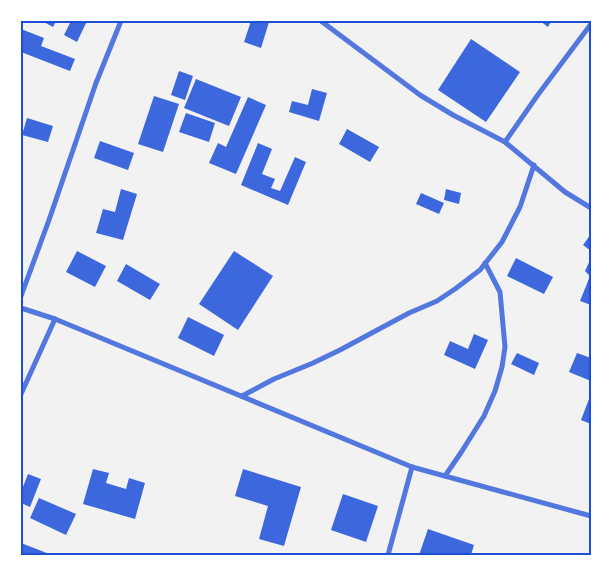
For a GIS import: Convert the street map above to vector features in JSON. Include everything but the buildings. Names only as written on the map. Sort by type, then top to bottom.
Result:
[{"type":"street","points":[[21,296],[96,83],[121,21]]},
{"type":"street","points":[[321,21],[420,95],[453,115],[505,142],[565,192],[591,208]]},
{"type":"street","points":[[505,142],[591,24]]},
{"type":"street","points":[[242,396],[274,379],[322,359],[409,313],[437,301],[480,270],[502,242],[520,207],[534,166]]},
{"type":"street","points":[[445,476],[484,416],[495,391],[502,367],[505,347],[500,292],[486,263]]},
{"type":"street","points":[[21,308],[242,396],[412,467],[591,516]]},
{"type":"street","points":[[21,394],[55,320]]},
{"type":"street","points":[[388,555],[412,467]]}]
